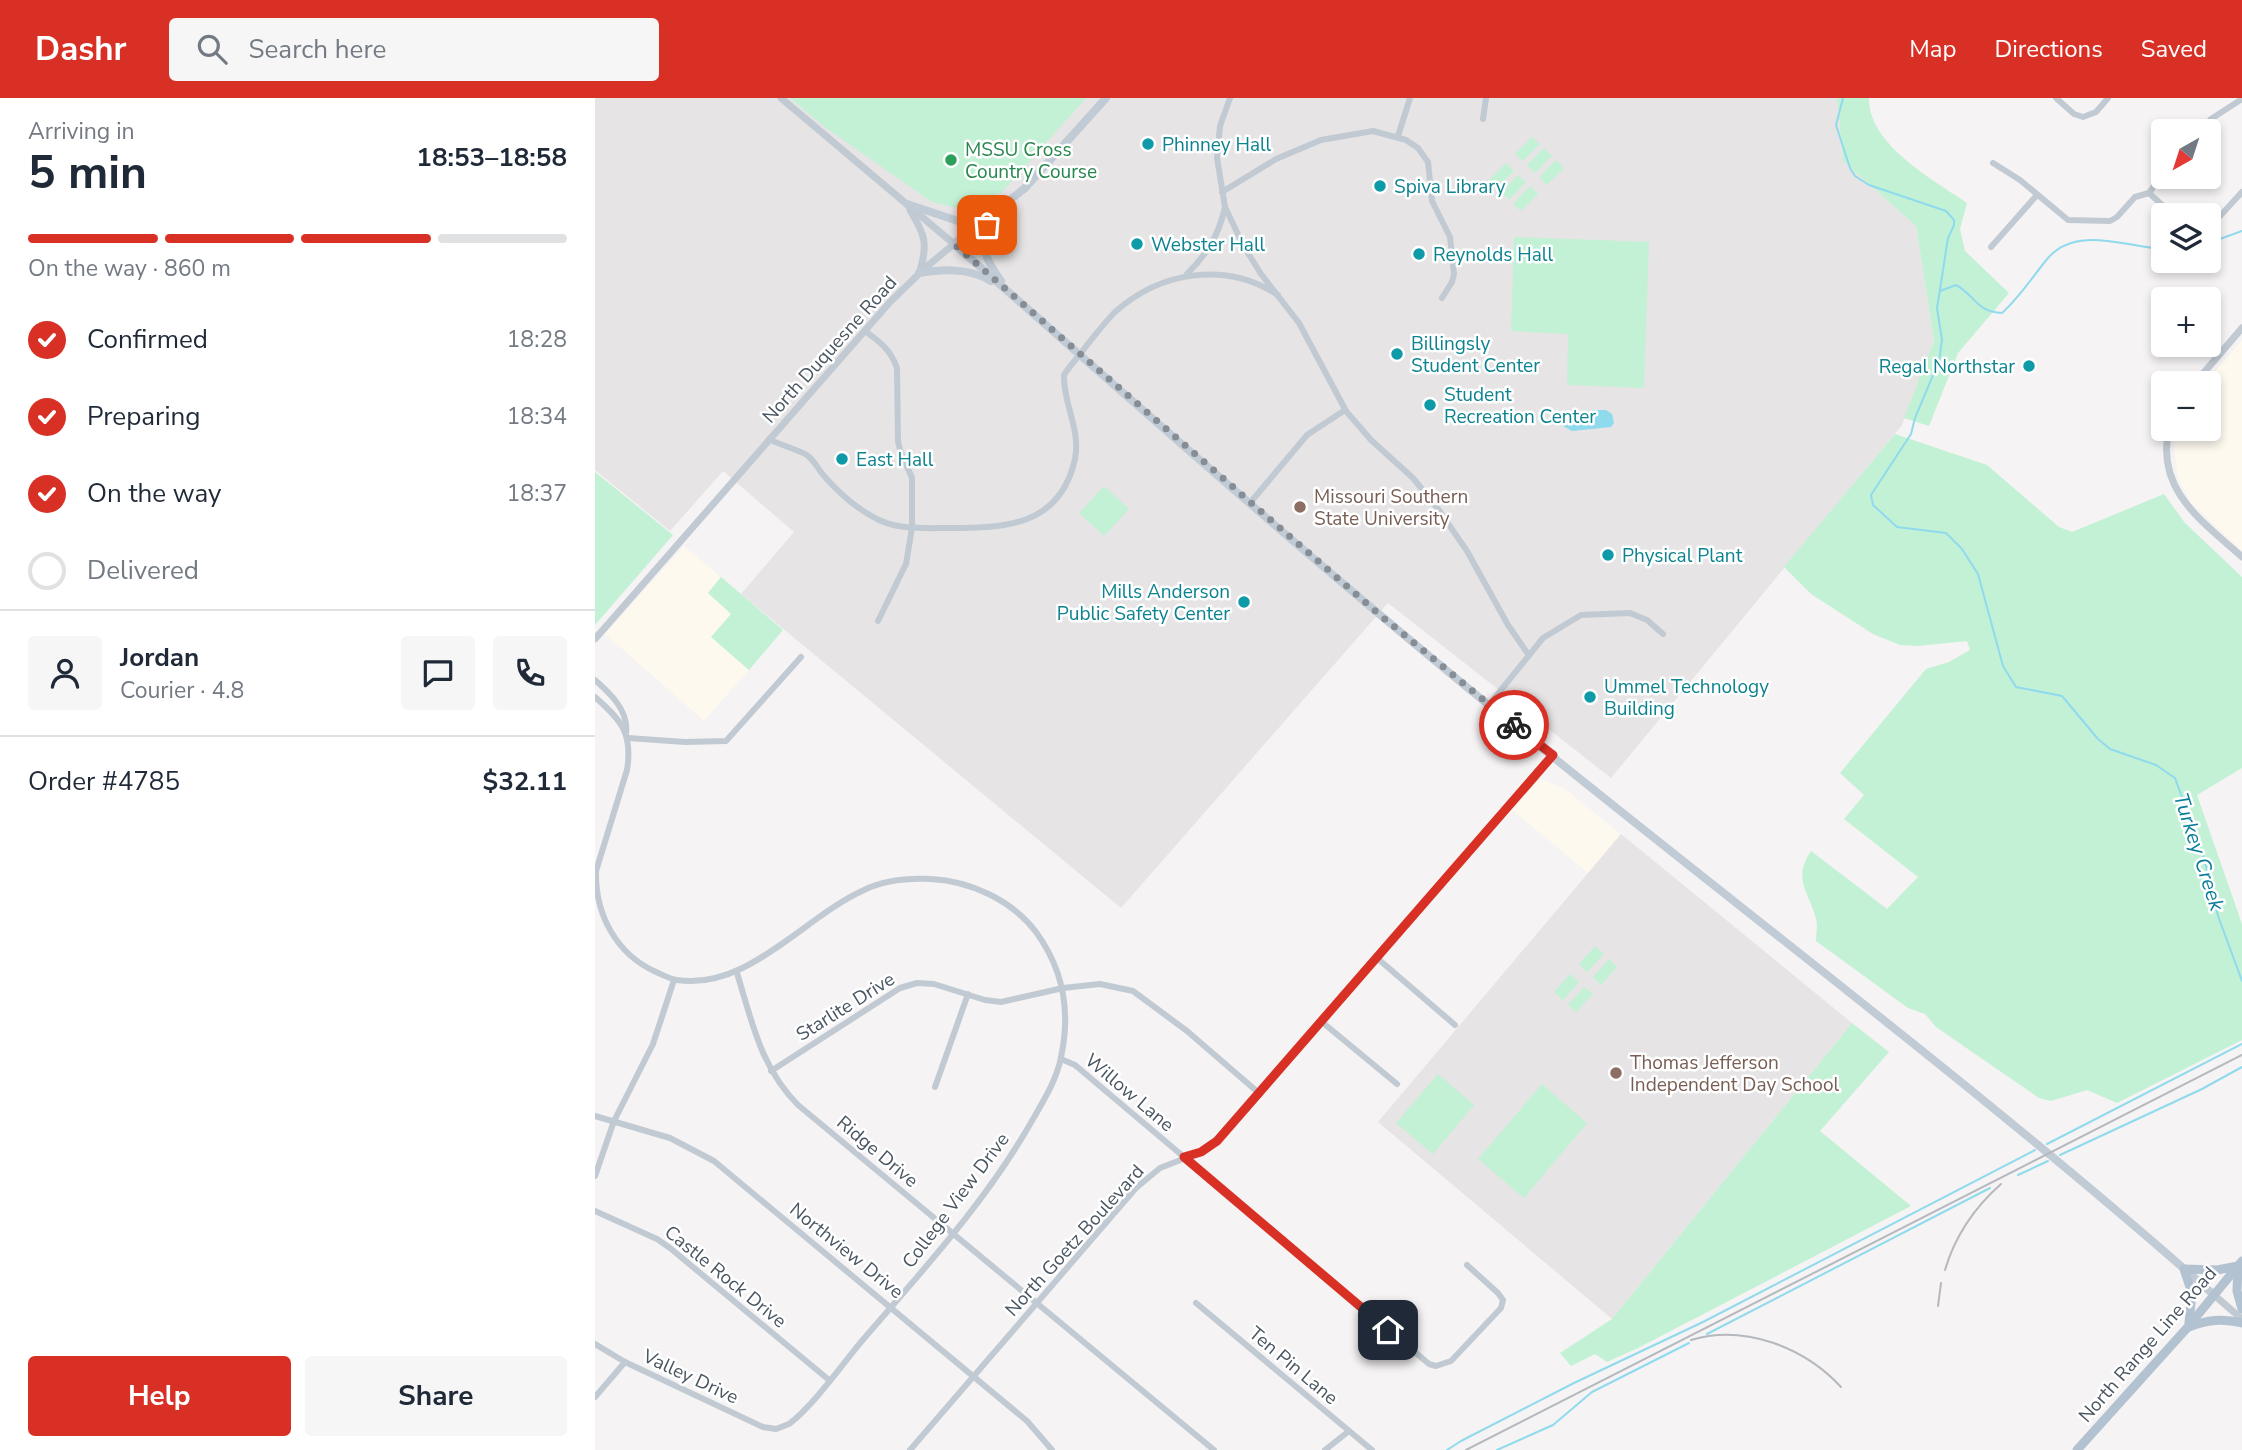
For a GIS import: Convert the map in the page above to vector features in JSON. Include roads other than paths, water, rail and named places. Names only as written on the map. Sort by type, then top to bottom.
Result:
[{"type":"main road","name":"North Duquesne Road","points":[[954,244],[1025,188],[1106,98]]},
{"type":"main road","points":[[907,204],[958,221],[992,215],[985,235],[984,250],[989,263],[1009,292]]},
{"type":"main road","points":[[954,244],[1380,615],[1489,705],[1931,1056],[2214,1295]]},
{"type":"main road","points":[[919,273],[949,270],[968,272],[1009,292]]},
{"type":"main road","points":[[2184,1269],[2217,1270],[2240,1263],[2237,1291],[2242,1309]]},
{"type":"main road","name":"North Range Line Road","points":[[2077,1450],[2187,1328],[2240,1263]]},
{"type":"main road","points":[[2184,1269],[2192,1293],[2187,1328]]},
{"type":"main road","points":[[2187,1328],[2205,1321],[2242,1321]]},
{"type":"street","points":[[781,98],[954,244]]},
{"type":"street","points":[[1230,98],[1217,143],[1221,192],[1243,245],[1299,323],[1345,410],[1371,440],[1413,478],[1438,509],[1467,551],[1508,625],[1528,654]]},
{"type":"street","points":[[1398,136],[1410,98]]},
{"type":"street","points":[[1483,119],[1486,98]]},
{"type":"street","points":[[2056,98],[2074,114],[2083,117],[2096,112],[2108,98]]},
{"type":"street","points":[[2212,119],[2242,99]]},
{"type":"street","points":[[1221,192],[1276,159],[1321,141],[1373,131],[1398,136],[1419,148],[1428,162],[1434,208],[1448,229],[1454,274],[1442,298]]},
{"type":"street","points":[[1993,163],[2020,180],[2067,220],[2110,221],[2135,197],[2149,193],[2152,189]]},
{"type":"street","points":[[2221,215],[2242,192]]},
{"type":"street","points":[[2149,193],[2160,203]]},
{"type":"street","points":[[1991,247],[2037,195]]},
{"type":"street","points":[[907,204],[925,239],[925,252],[919,273]]},
{"type":"street","points":[[1187,274],[1212,245],[1225,207]]},
{"type":"street","name":"North Duquesne Road","points":[[595,639],[890,302],[954,244]]},
{"type":"street","points":[[769,439],[806,454],[834,487],[860,509],[892,525],[912,528],[983,528],[1016,524],[1028,520],[1048,506],[1067,481],[1075,457],[1075,426],[1064,379],[1067,370],[1113,314],[1159,285],[1187,274],[1235,276],[1265,286],[1278,295]]},
{"type":"street","points":[[2205,371],[2242,328]]},
{"type":"street","points":[[865,331],[883,344],[894,358],[897,368],[898,441],[912,478],[912,528],[907,564],[878,621]]},
{"type":"street","points":[[1250,503],[1307,435],[1345,410]]},
{"type":"street","points":[[2168,441],[2169,471],[2181,498],[2191,512],[2242,557]]},
{"type":"street","points":[[1489,705],[1543,638],[1581,615],[1630,613],[1647,620],[1664,634]]},
{"type":"street","points":[[595,698],[615,716],[627,736],[685,742],[726,741],[801,657]]},
{"type":"street","name":"College View Drive","points":[[595,680],[616,700],[626,720],[627,736],[627,770],[596,871],[599,910],[614,939],[642,966],[674,980],[707,981],[737,973],[864,889],[907,879],[931,879],[974,887],[1013,910],[1032,928],[1047,948],[1063,988],[1066,1027],[1061,1059],[1049,1090],[1009,1162],[952,1234],[793,1422],[776,1429]]},
{"type":"street","name":"North Goetz Boulevard","points":[[910,1450],[1136,1188],[1160,1168],[1201,1152],[1217,1141],[1553,755]]},
{"type":"street","points":[[1377,958],[1455,1025]]},
{"type":"street","name":"Ridge Drive","points":[[737,973],[759,1045],[783,1090],[952,1234],[1214,1450]]},
{"type":"street","points":[[595,1176],[614,1121],[653,1044],[674,980]]},
{"type":"street","name":"Starlite Drive","points":[[771,1071],[901,988],[917,983],[934,984],[985,1000],[1001,1002],[1063,988],[1100,984],[1133,992],[1187,1031],[1260,1094]]},
{"type":"street","points":[[935,1087],[968,994]]},
{"type":"street","points":[[1322,1021],[1397,1084]]},
{"type":"street","name":"Willow Lane","points":[[1061,1059],[1075,1065],[1429,1364],[1436,1366],[1451,1361],[1501,1308],[1503,1300],[1498,1293],[1467,1265]]},
{"type":"street","name":"Northview Drive","points":[[595,1116],[670,1138],[710,1158],[1027,1421],[1052,1450]]},
{"type":"street","name":"Castle Rock Drive","points":[[595,1210],[657,1238],[829,1380]]},
{"type":"street","points":[[2214,1295],[2242,1321]]},
{"type":"street","name":"Ten Pin Lane","points":[[1196,1303],[1372,1450]]},
{"type":"street","name":"Valley Drive","points":[[595,1344],[625,1362],[763,1427],[776,1429]]},
{"type":"street","points":[[595,1397],[625,1362]]},
{"type":"street","points":[[1325,1450],[1349,1431]]},
{"type":"water","points":[[1606,410],[1612,414],[1614,423],[1611,427],[1572,431],[1563,426],[1571,415]]},
{"type":"waterway","name":"Turkey Creek","points":[[1843,98],[1836,125],[1855,176],[1869,185],[1946,211],[1954,220],[1948,238],[1937,308],[1942,340],[1939,361],[1911,434],[1871,495],[1873,505],[1897,527],[1946,533],[1962,549],[1978,574],[2003,666],[2016,687],[2062,696],[2098,739],[2110,749],[2156,765],[2175,778],[2204,858],[2218,916],[2242,981]]},
{"type":"waterway","points":[[2221,239],[2242,231]]},
{"type":"waterway","points":[[1940,291],[1956,285],[1987,310],[2002,313],[2048,258],[2073,242],[2103,240],[2151,247]]},
{"type":"waterway","points":[[2047,1144],[2242,1044]]},
{"type":"waterway","points":[[2060,1155],[2202,1089],[2242,1067]]},
{"type":"waterway","points":[[1447,1450],[1574,1383],[1703,1322],[2035,1150]]},
{"type":"waterway","points":[[2018,1175],[2048,1161]]},
{"type":"waterway","points":[[1707,1334],[1990,1188]]},
{"type":"waterway","points":[[1497,1450],[1553,1425],[1592,1392],[1689,1343]]},
{"type":"railway","points":[[1466,1450],[2242,1055]]},
{"type":"railway","points":[[1945,1270],[1954,1245],[1967,1223],[2001,1184]]},
{"type":"railway","points":[[1938,1306],[1941,1283]]},
{"type":"railway","points":[[1691,1340],[1732,1335],[1772,1342],[1809,1361],[1841,1387]]},
{"type":"place","name":"Phinney Hall","points":[[1148,144]]},
{"type":"place","name":"MSSU Cross Country Course","points":[[951,160]]},
{"type":"place","name":"Spiva Library","points":[[1380,186]]},
{"type":"place","name":"Webster Hall","points":[[1137,244]]},
{"type":"place","name":"Reynolds Hall","points":[[1419,254]]},
{"type":"place","name":"Billingsly Student Center","points":[[1397,354]]},
{"type":"place","name":"Regal Northstar","points":[[2029,366]]},
{"type":"place","name":"Student Recreation Center","points":[[1430,405]]},
{"type":"place","name":"East Hall","points":[[842,459]]},
{"type":"place","name":"Missouri Southern State University","points":[[1300,507]]},
{"type":"place","name":"Physical Plant","points":[[1608,555]]},
{"type":"place","name":"Mills Anderson Public Safety Center","points":[[1244,602]]},
{"type":"place","name":"Ummel Technology Building","points":[[1590,697]]},
{"type":"place","name":"Thomas Jefferson Independent Day School","points":[[1616,1073]]}]
